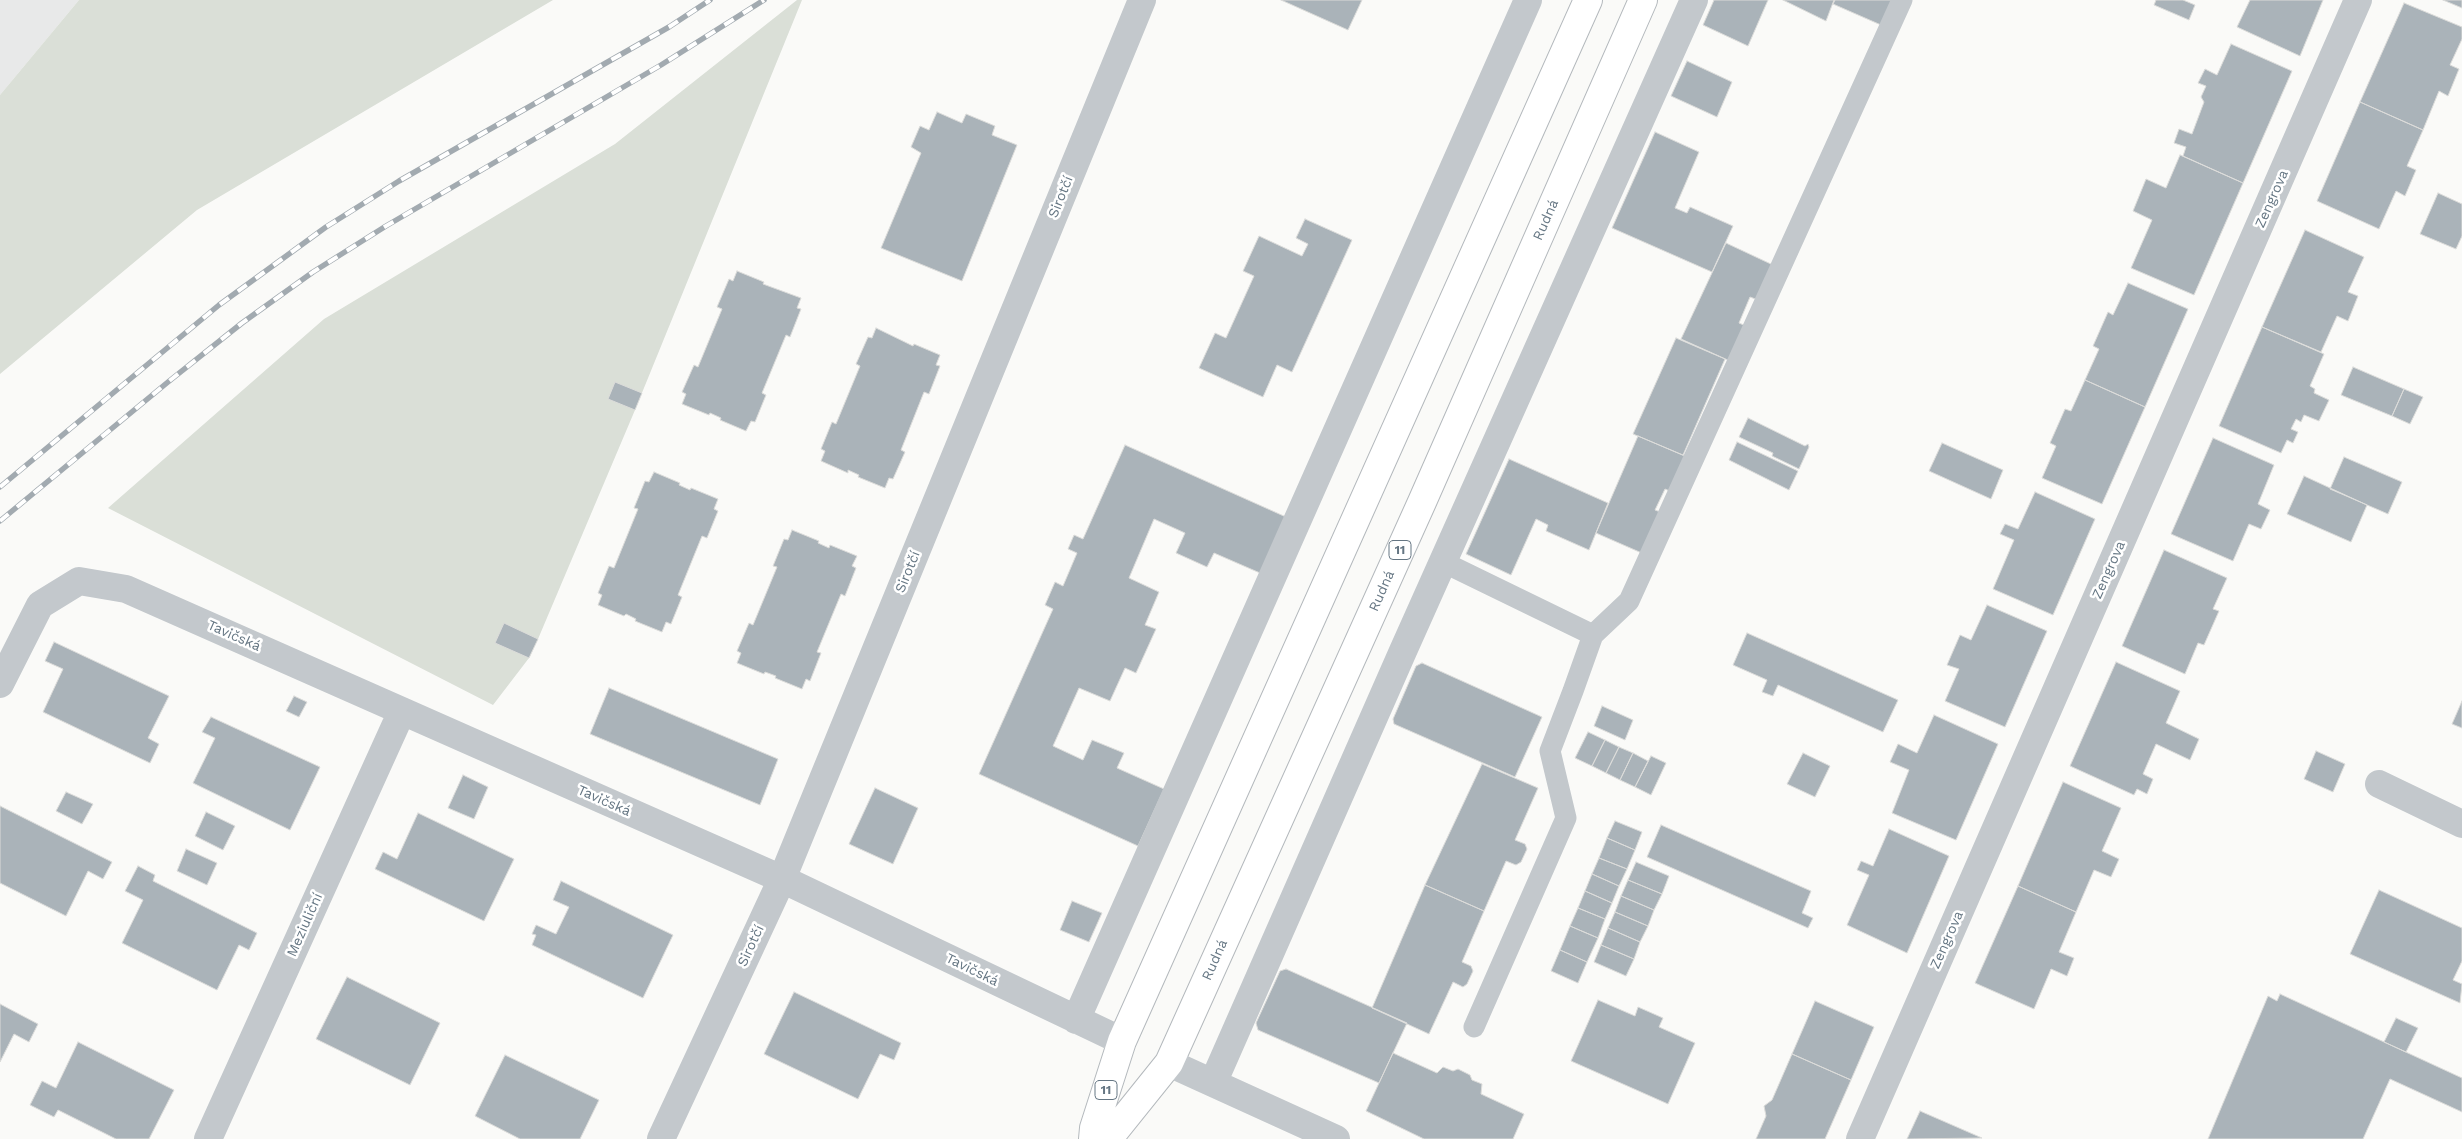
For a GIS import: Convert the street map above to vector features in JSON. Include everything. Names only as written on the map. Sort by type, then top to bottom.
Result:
[{"type":"highway","name":"Rudná","points":[[1108,1139],[1169,1063],[1422,502],[1643,0]]},
{"type":"highway","name":"11","points":[[1094,1139],[1094,1128],[1122,1041],[1584,8]]},
{"type":"street","name":"Sirotčí","points":[[661,1139],[782,880],[1142,0]]},
{"type":"street","points":[[1213,1083],[1694,0]]},
{"type":"street","name":"Zengrova","points":[[1860,1139],[2358,0]]},
{"type":"street","points":[[1076,1020],[1526,6]]},
{"type":"street","name":"Tavičská","points":[[0,684],[40,604],[78,580],[126,589],[782,880],[1122,1041]]},
{"type":"street","name":"Meziuliční","points":[[208,1139],[402,711]]},
{"type":"street","points":[[2379,784],[2462,824]]},
{"type":"street","points":[[1169,1063],[1336,1139]]},
{"type":"lane","points":[[1474,1027],[1566,818],[1550,751],[1574,691],[1593,634],[1629,601],[1902,0]]},
{"type":"lane","points":[[1443,562],[1593,634]]},
{"type":"shaded area","points":[[0,0],[79,0],[0,95]]},
{"type":"shaded area","points":[[79,0],[553,0],[197,210],[0,374],[0,95]]},
{"type":"shaded area","points":[[797,0],[802,0],[635,410],[538,639],[529,658],[493,705],[108,508],[324,319],[615,144]]},
{"type":"building","points":[[1281,0],[1362,0],[1348,30]]},
{"type":"building","points":[[1714,0],[1768,0],[1748,46],[1703,25]]},
{"type":"building","points":[[1783,0],[1834,0],[1826,21]]},
{"type":"building","points":[[1835,0],[1892,0],[1881,25],[1833,4]]},
{"type":"building","points":[[2156,0],[2183,0],[2195,5],[2189,20],[2154,5]]},
{"type":"building","points":[[2250,0],[2323,0],[2300,56],[2237,27]]},
{"type":"building","points":[[2443,0],[2462,0],[2462,8]]},
{"type":"building","points":[[2404,3],[2462,27],[2462,39],[2450,65],[2459,69],[2448,96],[2439,91],[2423,130],[2360,102]]},
{"type":"building","points":[[2231,44],[2292,71],[2243,183],[2183,156],[2186,147],[2174,143],[2179,129],[2192,134],[2204,102],[2201,97],[2206,86],[2198,83],[2205,69],[2217,75]]},
{"type":"building","points":[[1687,61],[1732,82],[1717,117],[1671,96]]},
{"type":"building","points":[[2360,102],[2423,130],[2407,166],[2416,170],[2405,196],[2396,191],[2379,229],[2317,201]]},
{"type":"building","points":[[937,112],[962,123],[966,114],[995,126],[992,135],[1017,145],[962,281],[881,248],[921,153],[911,147],[920,126],[929,130]]},
{"type":"building","points":[[1655,132],[1699,152],[1675,208],[1687,213],[1690,207],[1733,226],[1712,272],[1612,228]]},
{"type":"building","points":[[2180,155],[2243,183],[2194,295],[2131,268],[2152,220],[2133,211],[2146,179],[2166,188]]},
{"type":"building","points":[[2438,193],[2462,204],[2462,236],[2456,249],[2420,234]]},
{"type":"building","points":[[1305,219],[1352,240],[1292,372],[1277,365],[1263,397],[1199,368],[1215,333],[1226,338],[1254,276],[1243,271],[1259,236],[1302,256],[1308,244],[1296,238]]},
{"type":"building","points":[[2305,230],[2364,257],[2348,292],[2358,296],[2348,321],[2337,316],[2321,352],[2262,327]]},
{"type":"building","points":[[1726,243],[1773,265],[1758,300],[1750,297],[1739,323],[1746,326],[1730,361],[1681,339]]},
{"type":"building","points":[[737,271],[764,282],[763,284],[801,298],[797,308],[801,309],[790,337],[786,335],[762,393],[766,395],[755,422],[751,421],[746,431],[720,420],[721,418],[710,413],[709,415],[682,404],[686,394],[682,392],[694,365],[698,367],[722,309],[717,307],[729,279],[733,281]]},
{"type":"building","points":[[2128,283],[2188,309],[2145,407],[2085,380],[2099,349],[2093,346],[2108,312],[2113,315]]},
{"type":"building","points":[[2262,327],[2324,354],[2310,386],[2315,389],[2314,393],[2329,400],[2319,421],[2304,415],[2301,422],[2296,419],[2291,429],[2298,432],[2293,443],[2287,440],[2281,453],[2219,426]]},
{"type":"building","points":[[876,328],[913,346],[914,344],[940,355],[936,365],[940,366],[929,394],[924,392],[901,450],[905,452],[893,479],[889,478],[885,488],[858,477],[859,475],[848,470],[848,473],[821,461],[825,451],[821,449],[832,422],[836,424],[860,366],[856,364],[868,337],[872,338]]},
{"type":"building","points":[[1676,338],[1725,359],[1683,455],[1633,434]]},
{"type":"building","points":[[2353,367],[2404,389],[2392,416],[2341,395]]},
{"type":"building","points":[[2085,380],[2145,407],[2102,504],[2042,478],[2056,446],[2050,443],[2065,409],[2071,411]]},
{"type":"building","points":[[615,382],[642,393],[635,410],[608,399]]},
{"type":"building","points":[[2404,389],[2423,397],[2410,424],[2392,416]]},
{"type":"building","points":[[1748,418],[1805,446],[1808,444],[1809,447],[1799,469],[1772,456],[1773,453],[1739,437]]},
{"type":"building","points":[[1638,436],[1687,457],[1672,492],[1665,489],[1655,510],[1663,513],[1644,554],[1596,533]]},
{"type":"building","points":[[2213,438],[2274,465],[2258,504],[2270,510],[2261,529],[2249,524],[2233,561],[2171,534]]},
{"type":"building","points":[[1737,442],[1798,471],[1789,490],[1729,460]]},
{"type":"building","points":[[1942,443],[2003,470],[1991,499],[1929,471]]},
{"type":"building","points":[[1125,445],[1286,517],[1260,573],[1214,553],[1207,567],[1176,553],[1185,533],[1154,519],[1129,578],[1159,592],[1145,625],[1156,629],[1136,673],[1125,668],[1110,701],[1079,688],[1053,746],[1083,760],[1092,740],[1124,753],[1117,768],[1164,789],[1138,846],[979,774],[1053,609],[1045,605],[1055,582],[1063,586],[1077,553],[1068,549],[1074,535],[1083,539]]},
{"type":"building","points":[[2344,457],[2402,482],[2388,514],[2330,489]]},
{"type":"building","points":[[1509,459],[1608,503],[1589,550],[1546,531],[1548,525],[1536,519],[1511,575],[1466,554]]},
{"type":"building","points":[[654,472],[680,483],[679,485],[690,490],[691,488],[718,499],[714,509],[718,511],[707,538],[702,536],[678,595],[682,597],[671,624],[666,622],[662,632],[635,621],[636,619],[626,614],[624,616],[598,605],[602,595],[598,593],[609,566],[614,568],[638,509],[634,508],[645,481],[649,482]]},
{"type":"building","points":[[2304,476],[2367,505],[2351,542],[2287,514]]},
{"type":"building","points":[[2035,492],[2095,519],[2053,615],[1993,589],[2014,540],[2000,534],[2005,524],[2018,529]]},
{"type":"building","points":[[792,530],[819,541],[818,543],[829,548],[830,545],[857,556],[852,566],[856,568],[845,596],[841,594],[817,652],[821,653],[810,681],[806,679],[802,689],[775,678],[776,676],[765,672],[764,674],[737,663],[741,653],[737,651],[749,623],[753,625],[777,567],[773,566],[784,539],[788,540]]},
{"type":"building","points":[[2164,550],[2227,578],[2213,609],[2219,611],[2204,645],[2198,643],[2185,674],[2122,646]]},
{"type":"building","points":[[1987,605],[2047,631],[2005,727],[1945,701],[1959,669],[1947,665],[1960,635],[1971,640]]},
{"type":"building","points":[[504,623],[538,639],[529,658],[495,643]]},
{"type":"building","points":[[1747,633],[1898,700],[1883,732],[1778,685],[1773,696],[1762,692],[1767,680],[1733,665]]},
{"type":"building","points":[[54,642],[169,696],[148,738],[159,744],[150,763],[43,712],[63,669],[45,661]]},
{"type":"building","points":[[2116,662],[2180,691],[2166,723],[2199,739],[2190,760],[2156,744],[2143,774],[2153,779],[2147,794],[2137,789],[2134,795],[2070,766]]},
{"type":"building","points":[[1422,663],[1542,717],[1515,777],[1394,724],[1393,719],[1416,666]]},
{"type":"building","points":[[609,688],[778,759],[760,805],[590,734]]},
{"type":"building","points":[[294,696],[307,702],[299,717],[286,711]]},
{"type":"building","points":[[2462,701],[2462,728],[2452,724]]},
{"type":"building","points":[[1602,706],[1633,720],[1625,740],[1594,726]]},
{"type":"building","points":[[1934,715],[1998,744],[1956,840],[1892,813],[1909,770],[1890,762],[1898,744],[1917,753]]},
{"type":"building","points":[[211,717],[320,767],[290,830],[193,783],[215,738],[202,732]]},
{"type":"building","points":[[1588,732],[1605,740],[1592,766],[1575,758]]},
{"type":"building","points":[[1605,740],[1619,747],[1606,773],[1592,766]]},
{"type":"building","points":[[1619,747],[1633,753],[1620,780],[1606,773]]},
{"type":"building","points":[[2316,751],[2345,764],[2333,792],[2304,779]]},
{"type":"building","points":[[1633,753],[1648,761],[1635,787],[1620,780]]},
{"type":"building","points":[[1803,753],[1830,766],[1815,797],[1787,784]]},
{"type":"building","points":[[1651,756],[1666,763],[1651,795],[1635,787]]},
{"type":"building","points":[[1482,764],[1538,788],[1515,840],[1525,844],[1527,849],[1521,862],[1516,865],[1506,861],[1484,911],[1425,885]]},
{"type":"building","points":[[463,775],[488,787],[474,819],[448,808]]},
{"type":"building","points":[[2063,782],[2121,808],[2102,851],[2119,859],[2111,877],[2094,870],[2076,912],[2018,886]]},
{"type":"building","points":[[875,788],[918,808],[893,864],[849,844]]},
{"type":"building","points":[[66,792],[93,804],[82,824],[56,811]]},
{"type":"building","points":[[0,806],[112,862],[103,879],[88,871],[66,916],[0,883]]},
{"type":"building","points":[[206,812],[235,826],[223,850],[195,836]]},
{"type":"building","points":[[418,813],[514,859],[484,921],[375,869],[383,852],[397,859]]},
{"type":"building","points":[[1615,821],[1642,832],[1635,850],[1607,838]]},
{"type":"building","points":[[1661,825],[1811,891],[1802,913],[1813,918],[1808,928],[1647,857]]},
{"type":"building","points":[[1889,829],[1949,856],[1907,953],[1847,925],[1869,875],[1857,870],[1861,861],[1873,866]]},
{"type":"building","points":[[1607,838],[1635,850],[1627,869],[1599,858]]},
{"type":"building","points":[[186,849],[217,863],[207,885],[177,871]]},
{"type":"building","points":[[1599,858],[1627,869],[1619,886],[1592,874]]},
{"type":"building","points":[[1636,862],[1669,876],[1662,894],[1628,880]]},
{"type":"building","points":[[138,866],[155,875],[153,881],[257,933],[249,950],[239,945],[217,990],[122,943],[143,900],[125,891]]},
{"type":"building","points":[[1592,874],[1619,886],[1612,903],[1585,891]]},
{"type":"building","points":[[1628,880],[1662,894],[1654,910],[1621,896]]},
{"type":"building","points":[[561,881],[673,935],[643,998],[532,945],[536,935],[532,934],[536,925],[556,934],[569,907],[553,900]]},
{"type":"building","points":[[1425,885],[1484,911],[1462,962],[1471,966],[1473,971],[1467,984],[1463,987],[1453,982],[1429,1034],[1372,1008]]},
{"type":"building","points":[[2018,886],[2076,912],[2059,952],[2074,958],[2067,976],[2051,969],[2034,1009],[1975,983]]},
{"type":"building","points":[[2379,890],[2462,928],[2462,961],[2453,980],[2462,984],[2460,1003],[2350,954]]},
{"type":"building","points":[[1585,891],[1612,903],[1605,919],[1578,908]]},
{"type":"building","points":[[1621,896],[1654,910],[1648,926],[1615,912]]},
{"type":"building","points":[[1072,901],[1102,913],[1089,942],[1060,930]]},
{"type":"building","points":[[1578,908],[1605,919],[1598,938],[1570,926]]},
{"type":"building","points":[[1615,912],[1648,926],[1640,942],[1608,928]]},
{"type":"building","points":[[1570,926],[1598,938],[1587,962],[1560,950]]},
{"type":"building","points":[[1608,928],[1640,942],[1634,959],[1601,945]]},
{"type":"building","points":[[1601,945],[1634,959],[1626,976],[1594,962]]},
{"type":"building","points":[[1560,950],[1587,962],[1578,983],[1551,971]]},
{"type":"building","points":[[1286,969],[1407,1023],[1379,1083],[1258,1030],[1256,1023],[1280,971]]},
{"type":"building","points":[[347,977],[440,1023],[410,1085],[316,1039]]},
{"type":"building","points":[[794,992],[901,1043],[894,1060],[880,1054],[858,1099],[764,1054]]},
{"type":"building","points":[[2280,994],[2462,1078],[2462,1112],[2390,1079],[2363,1139],[2208,1139],[2268,996],[2277,1001]]},
{"type":"building","points":[[1598,1000],[1635,1016],[1638,1007],[1663,1018],[1659,1027],[1695,1043],[1668,1104],[1571,1061]]},
{"type":"building","points":[[1815,1001],[1874,1027],[1851,1080],[1792,1054]]},
{"type":"building","points":[[0,1004],[38,1024],[29,1042],[14,1034],[0,1062]]},
{"type":"building","points":[[2396,1018],[2418,1028],[2406,1052],[2384,1042]]},
{"type":"building","points":[[78,1042],[174,1090],[149,1139],[116,1139],[58,1110],[54,1117],[30,1105],[42,1081],[56,1088]]},
{"type":"building","points":[[1393,1053],[1437,1073],[1443,1067],[1453,1071],[1458,1069],[1470,1075],[1472,1080],[1482,1084],[1481,1094],[1524,1114],[1513,1139],[1424,1139],[1366,1111]]},
{"type":"building","points":[[1792,1054],[1851,1080],[1825,1139],[1756,1139],[1766,1116],[1764,1106],[1772,1100]]},
{"type":"building","points":[[505,1055],[599,1100],[580,1139],[520,1139],[475,1116]]},
{"type":"building","points":[[1920,1111],[1982,1138],[1907,1139]]},
{"type":"railway","points":[[0,487],[219,305],[326,227],[399,181],[669,27],[710,0]]},
{"type":"railway","points":[[0,521],[242,323],[313,272],[386,226],[661,65],[764,0]]}]
